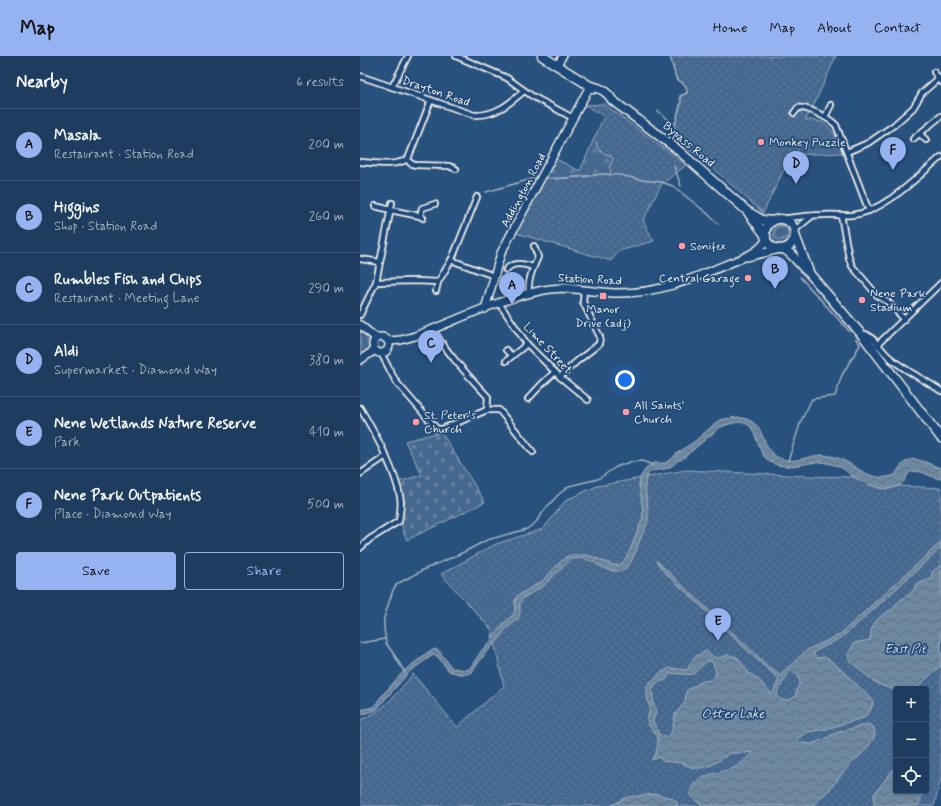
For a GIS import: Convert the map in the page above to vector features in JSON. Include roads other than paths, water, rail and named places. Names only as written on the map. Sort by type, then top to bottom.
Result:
[{"type":"highway","name":"Bypass Road","points":[[542,56],[590,86],[597,87],[610,96],[612,100],[678,150],[747,211],[762,220],[777,220]]},
{"type":"highway","name":"Bypass Road","points":[[747,211],[766,237]]},
{"type":"highway","points":[[809,273],[795,232],[788,221],[777,220],[768,226],[766,237],[772,246],[792,254],[804,270],[809,273],[862,335],[941,438]]},
{"type":"highway","points":[[782,249],[791,245],[795,232]]},
{"type":"main road","name":"Addington Road","points":[[485,309],[501,253],[590,86]]},
{"type":"main road","name":"Station Road","points":[[388,341],[401,340],[433,330],[499,303],[529,294],[556,289],[584,290],[600,293],[620,293],[646,291],[666,287],[698,277],[744,257],[763,245],[766,237]]},
{"type":"main road","name":"Station Road","points":[[744,257],[782,249]]},
{"type":"main road","points":[[360,325],[376,338],[384,337],[388,341],[388,350],[378,352],[360,360]]},
{"type":"main road","points":[[376,338],[373,343],[378,352]]},
{"type":"street","points":[[392,87],[408,56]]},
{"type":"street","points":[[456,56],[507,78],[524,91],[573,118]]},
{"type":"street","points":[[557,65],[564,56]]},
{"type":"street","points":[[847,152],[868,143],[894,125],[913,108],[922,93],[940,80],[934,72]]},
{"type":"street","name":"Drayton Road","points":[[360,76],[474,115],[482,116],[499,110],[524,91]]},
{"type":"street","points":[[360,162],[391,164],[401,163],[408,159],[431,100]]},
{"type":"street","points":[[825,117],[831,105]]},
{"type":"street","points":[[794,113],[798,108],[801,108],[825,117],[836,125],[869,211]]},
{"type":"street","points":[[913,139],[941,116]]},
{"type":"street","points":[[920,134],[926,140]]},
{"type":"street","points":[[777,220],[825,215],[852,215],[869,211],[883,204],[894,196],[941,157]]},
{"type":"street","points":[[408,159],[410,163],[415,165],[449,166],[456,169]]},
{"type":"street","points":[[436,291],[438,282],[451,260],[478,197]]},
{"type":"street","points":[[360,315],[376,282],[392,203]]},
{"type":"street","points":[[374,206],[422,217],[422,208],[435,204]]},
{"type":"street","points":[[841,215],[852,266],[878,296],[887,301],[904,319]]},
{"type":"street","points":[[795,232],[812,216]]},
{"type":"street","points":[[529,294],[528,287],[533,267],[538,257],[534,246]]},
{"type":"street","points":[[360,259],[380,262]]},
{"type":"street","points":[[451,260],[494,276]]},
{"type":"street","points":[[506,270],[508,267],[516,264],[533,267]]},
{"type":"street","points":[[376,282],[438,282]]},
{"type":"street","points":[[877,345],[941,283]]},
{"type":"street","points":[[560,377],[599,344],[600,337],[583,302],[584,290]]},
{"type":"street","name":"Lime Street","points":[[499,303],[527,344],[560,377],[588,400]]},
{"type":"street","points":[[433,330],[442,346],[453,360],[488,397],[487,410]]},
{"type":"street","points":[[862,335],[868,335],[896,364],[941,391]]},
{"type":"street","points":[[506,361],[527,344]]},
{"type":"street","points":[[506,350],[512,356]]},
{"type":"street","points":[[378,352],[398,384],[437,429],[442,430],[487,410],[499,410],[533,452]]},
{"type":"street","points":[[528,399],[555,372]]},
{"type":"street","points":[[360,408],[386,456],[400,496],[399,520],[370,539],[360,548]]},
{"type":"street","points":[[360,474],[386,456]]},
{"type":"water","points":[[738,417],[751,421],[755,424],[758,427],[768,448],[773,454],[781,459],[795,460],[823,455],[830,456],[839,458],[861,471],[877,477],[895,475],[905,462],[915,460],[941,468],[941,479],[921,472],[913,471],[909,473],[900,485],[889,489],[877,487],[865,482],[852,476],[842,468],[827,463],[820,462],[793,466],[779,465],[772,463],[765,457],[760,450],[754,433],[750,427],[744,423],[734,423],[719,428],[681,460],[678,460],[669,468],[651,471],[648,474],[645,486],[648,522],[635,554],[625,568],[620,571],[614,571],[603,568],[589,560],[570,560],[543,586],[523,598],[520,603],[520,613],[518,619],[505,630],[472,672],[467,674],[459,674],[449,671],[437,656],[433,655],[410,671],[376,710],[360,715],[360,710],[373,707],[404,671],[428,652],[435,649],[439,651],[452,668],[467,670],[470,668],[482,650],[491,641],[492,637],[513,615],[517,596],[542,581],[565,557],[572,555],[588,555],[613,565],[619,565],[624,561],[630,550],[642,520],[643,512],[639,484],[641,476],[647,467],[654,463],[665,463],[672,459],[676,454],[695,441],[719,420]]},
{"type":"water","name":"Otter Lake","points":[[941,542],[941,548],[841,638],[814,652],[814,655],[817,658],[825,657],[834,663],[873,700],[873,704],[869,713],[863,718],[826,729],[807,732],[797,739],[801,743],[811,744],[825,739],[835,733],[868,724],[874,727],[875,735],[867,748],[813,806],[704,806],[690,796],[691,789],[700,779],[736,767],[752,752],[730,753],[714,764],[702,768],[694,768],[681,763],[663,761],[660,757],[652,760],[656,754],[658,742],[656,734],[649,726],[647,721],[650,708],[647,698],[647,686],[660,673],[670,668],[687,670],[694,657],[706,651],[717,658],[729,655],[737,657],[749,673],[759,680],[770,693],[773,693],[779,679],[670,578],[661,569],[656,560],[769,667],[781,676],[783,672],[807,650],[839,635]],"holes":[[[708,661],[712,661],[716,672],[715,677],[711,680],[703,681],[686,691],[685,702],[675,715],[672,731],[668,736],[663,737],[659,734],[653,721],[657,709],[654,706],[652,689],[658,682],[666,680],[669,674],[692,674]],[[790,671],[797,674],[800,683],[795,697],[788,700],[783,700],[777,696],[778,690]]]},
{"type":"water","name":"East Pit","points":[[941,565],[941,665],[919,686],[893,686],[893,689],[888,688],[870,678],[849,661],[848,655],[854,643],[870,640],[870,634],[876,621],[893,609],[897,603],[912,592],[917,584],[931,579],[932,572]]},
{"type":"water","points":[[893,770],[893,794],[923,794],[918,806],[874,806],[874,794]]},
{"type":"water","points":[[656,794],[672,798],[677,802],[677,806],[610,806],[627,797]]},
{"type":"waterway","points":[[658,111],[675,125],[681,102],[680,96],[687,93],[686,86],[676,78],[670,56]]},
{"type":"waterway","points":[[674,166],[681,186]]},
{"type":"waterway","points":[[555,179],[602,174],[620,175],[642,180],[661,182],[673,186],[718,224]]},
{"type":"waterway","points":[[486,192],[535,178]]},
{"type":"waterway","points":[[800,277],[850,332]]},
{"type":"waterway","points":[[788,461],[801,421],[812,399],[835,396],[842,375],[860,345],[856,339]]},
{"type":"waterway","points":[[405,673],[386,643],[384,628],[384,618],[393,590],[397,584],[487,540],[527,529],[536,522],[558,495],[569,486],[598,479],[616,467],[630,462],[642,461],[653,465]]},
{"type":"waterway","points":[[360,643],[385,639]]},
{"type":"place","name":"Monkey Puzzle","points":[[761,142]]},
{"type":"place","name":"Nene Park Outpatients","points":[[893,170]]},
{"type":"place","name":"Aldi","points":[[796,184]]},
{"type":"place","name":"Sonifex","points":[[682,246]]},
{"type":"place","name":"Central Garage","points":[[748,278]]},
{"type":"place","name":"Higgins","points":[[775,289]]},
{"type":"place","name":"Manor Drive (adj)","points":[[603,296]]},
{"type":"place","name":"Nene Park Stadium","points":[[862,300]]},
{"type":"place","name":"Masala","points":[[512,305]]},
{"type":"place","name":"Rumbles Fish and Chips","points":[[431,363]]},
{"type":"place","name":"All Saints' Church","points":[[626,412]]},
{"type":"place","name":"St. Peter's Church","points":[[416,422]]},
{"type":"place","name":"Nene Wetlands Nature Reserve","points":[[718,641]]}]
